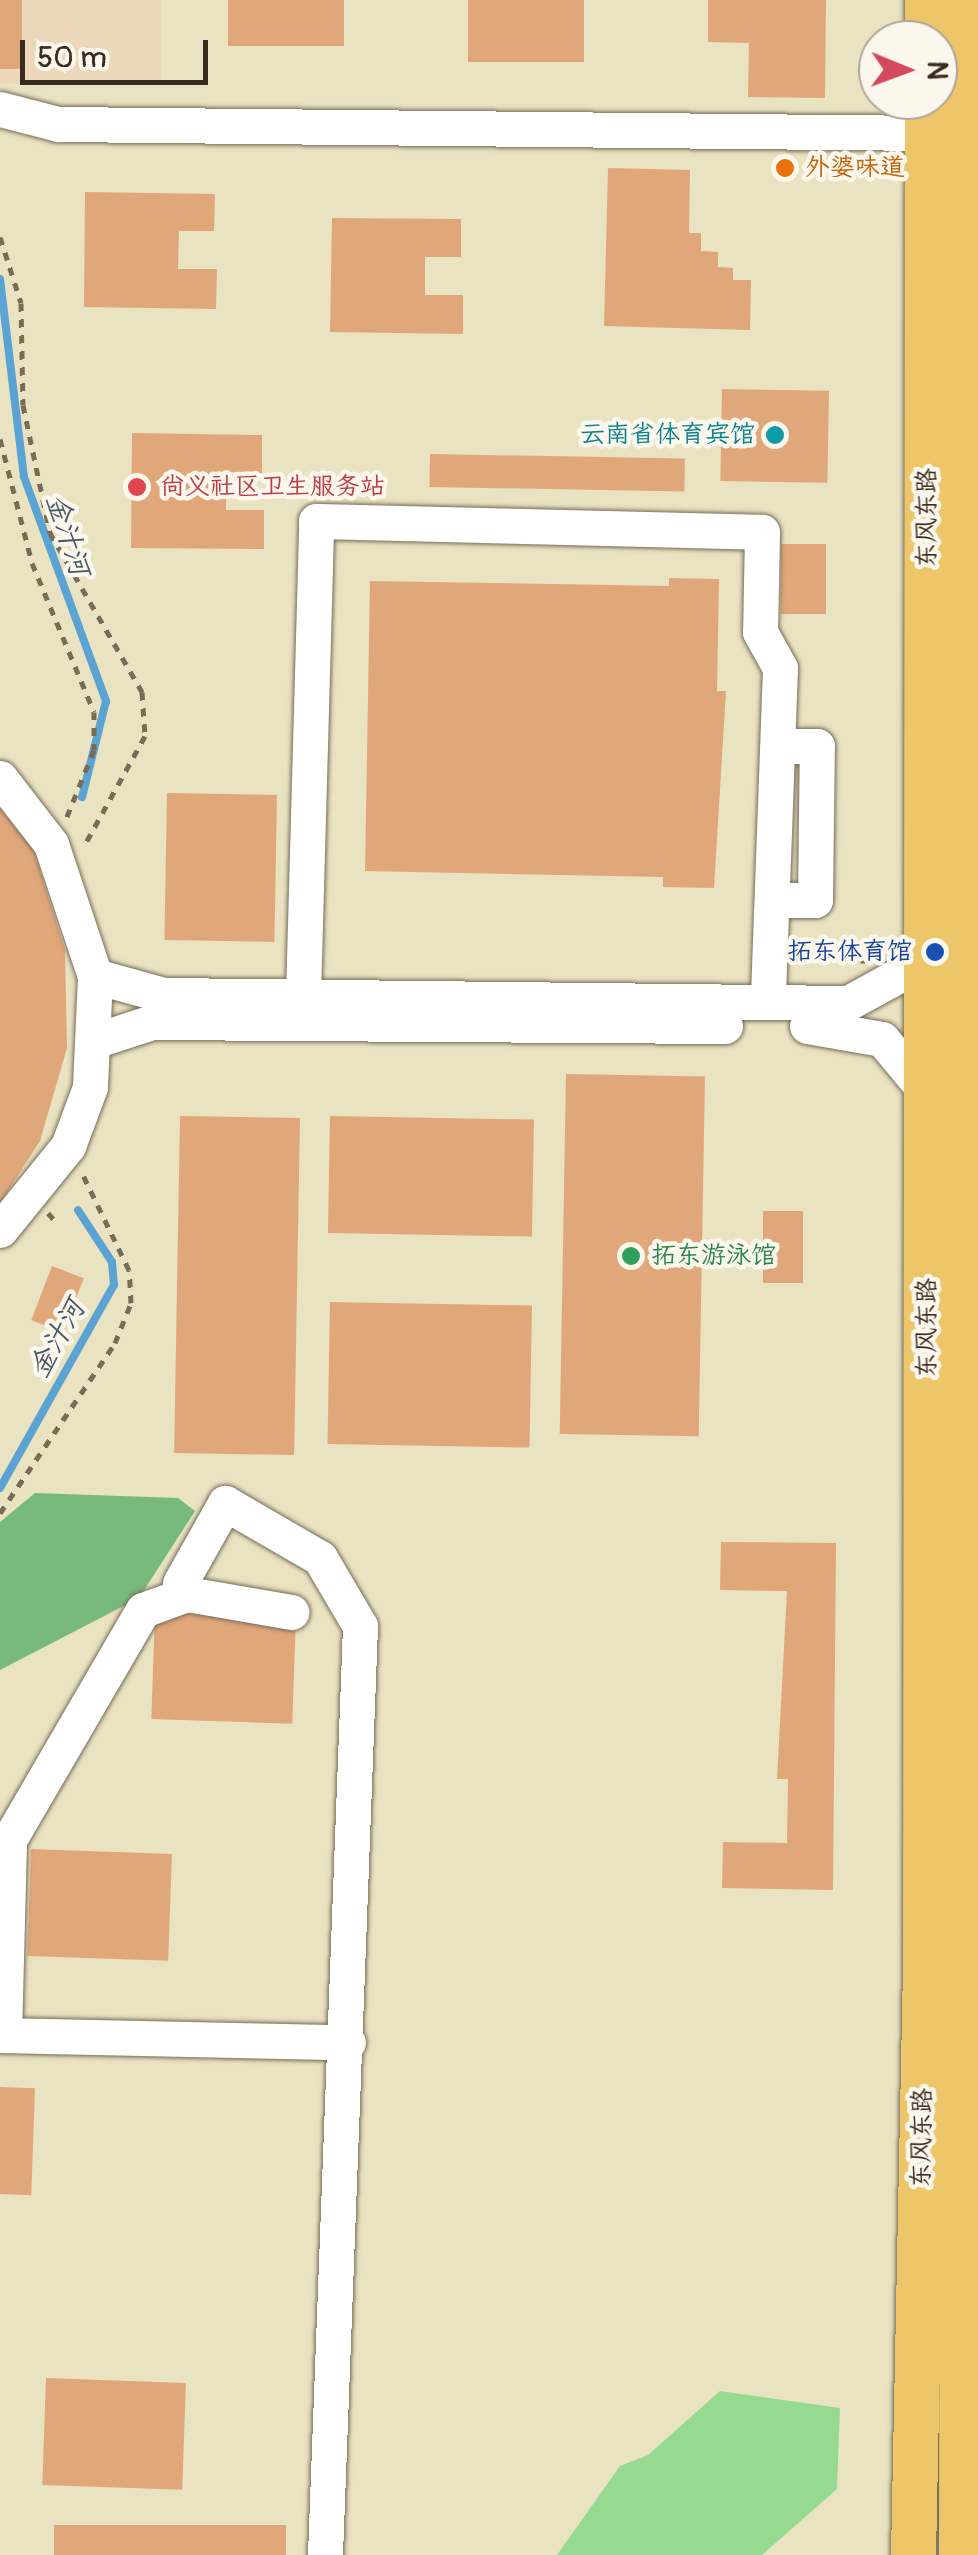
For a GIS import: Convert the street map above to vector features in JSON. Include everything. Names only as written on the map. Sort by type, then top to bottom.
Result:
[{"type":"main road","name":"东风东路","points":[[960,2555],[969,2032],[970,1487],[953,901],[949,128],[965,0]]},
{"type":"main road","name":"东风东路","points":[[913,2555],[928,1094],[953,901],[970,431],[949,128]]},
{"type":"street","points":[[0,110],[58,124],[949,128]]},
{"type":"street","points":[[302,996],[316,522],[762,532],[760,632],[780,668],[778,746],[817,746],[815,900],[776,900],[768,1002]]},
{"type":"street","points":[[0,778],[57,859],[95,976],[90,1086],[68,1146],[0,1230]]},
{"type":"street","points":[[95,976],[164,994],[768,1002],[867,998],[909,963],[953,901]]},
{"type":"street","points":[[94,1040],[152,1022],[849,1026],[897,1049],[928,1094]]},
{"type":"street","points":[[180,1583],[225,1503],[320,1558],[360,1626],[348,2042],[325,2555]]},
{"type":"street","points":[[292,1612],[187,1594],[144,1610],[9,1840],[2,2035],[348,2042]]},
{"type":"path","points":[[0,237],[22,303],[22,405],[50,533],[142,692],[144,736],[116,801],[57,859]]},
{"type":"path","points":[[0,439],[32,562],[94,712],[94,750],[57,859]]},
{"type":"path","points":[[863,966],[862,946],[883,946]]},
{"type":"path","points":[[0,1514],[115,1343],[131,1304],[128,1270],[68,1146]]},
{"type":"shaded area","points":[[0,0],[161,0],[161,83],[0,83]]},
{"type":"green space","points":[[35,1493],[178,1498],[195,1511],[139,1598],[0,1670],[0,1522]]},
{"type":"green space","points":[[720,2391],[840,2408],[837,2489],[762,2555],[557,2555],[620,2466],[648,2455]]},
{"type":"building","points":[[0,0],[22,0],[22,69],[0,69]]},
{"type":"building","points":[[228,0],[344,0],[344,46],[228,46]]},
{"type":"building","points":[[468,0],[584,0],[584,62],[468,62]]},
{"type":"building","points":[[708,0],[826,0],[825,98],[748,97],[749,43],[708,42]]},
{"type":"building","points":[[608,168],[690,170],[689,233],[701,233],[701,251],[718,252],[718,267],[733,268],[733,280],[751,280],[750,330],[604,326]]},
{"type":"building","points":[[85,192],[215,194],[214,231],[179,231],[178,269],[217,269],[216,309],[84,307]]},
{"type":"building","points":[[332,218],[461,219],[461,257],[425,257],[425,295],[463,295],[463,334],[330,332]]},
{"type":"building","name":"云南省体育宾馆","points":[[722,389],[829,391],[827,483],[720,481]]},
{"type":"building","points":[[132,433],[262,435],[262,473],[226,472],[226,510],[264,510],[264,549],[131,548]]},
{"type":"building","points":[[430,454],[685,458],[684,491],[429,487]]},
{"type":"building","points":[[781,544],[826,544],[826,614],[781,614]]},
{"type":"building","points":[[669,578],[719,579],[717,691],[726,691],[714,888],[663,887],[663,877],[365,871],[370,581],[669,586]]},
{"type":"building","points":[[167,793],[277,795],[274,942],[164,940]]},
{"type":"building","points":[[0,808],[34,851],[65,950],[67,1048],[40,1141],[0,1203]]},
{"type":"building","name":"拓东游泳馆","points":[[566,1074],[705,1076],[699,1436],[560,1434]]},
{"type":"building","points":[[180,1116],[300,1118],[294,1455],[174,1453]]},
{"type":"building","points":[[330,1116],[534,1120],[532,1237],[328,1233]]},
{"type":"building","points":[[763,1211],[803,1211],[803,1283],[763,1283]]},
{"type":"building","points":[[52,1266],[84,1278],[63,1332],[31,1320]]},
{"type":"building","points":[[330,1302],[532,1306],[529,1448],[328,1444]]},
{"type":"building","points":[[721,1542],[836,1543],[833,1890],[722,1888],[723,1842],[787,1843],[788,1779],[777,1779],[787,1591],[720,1590]]},
{"type":"building","points":[[155,1613],[296,1618],[292,1724],[151,1719]]},
{"type":"building","points":[[31,1849],[172,1854],[168,1961],[27,1956]]},
{"type":"building","points":[[0,2087],[35,2088],[31,2195],[0,2194]]},
{"type":"building","points":[[46,2378],[186,2383],[182,2490],[42,2485]]},
{"type":"building","points":[[54,2525],[286,2525],[286,2555],[54,2555]]},
{"type":"waterway","name":"金汁河","points":[[0,279],[24,477],[106,701],[82,797]]},
{"type":"waterway","name":"金汁河","points":[[0,1488],[114,1285],[112,1262],[78,1210]]},
{"type":"place","name":"外婆味道","points":[[785,168]]},
{"type":"place","name":"云南省体育宾馆","points":[[775,435]]},
{"type":"place","name":"尚义社区卫生服务站","points":[[137,487]]},
{"type":"place","name":"拓东体育馆","points":[[935,952]]},
{"type":"place","name":"拓东游泳馆","points":[[631,1256]]}]
